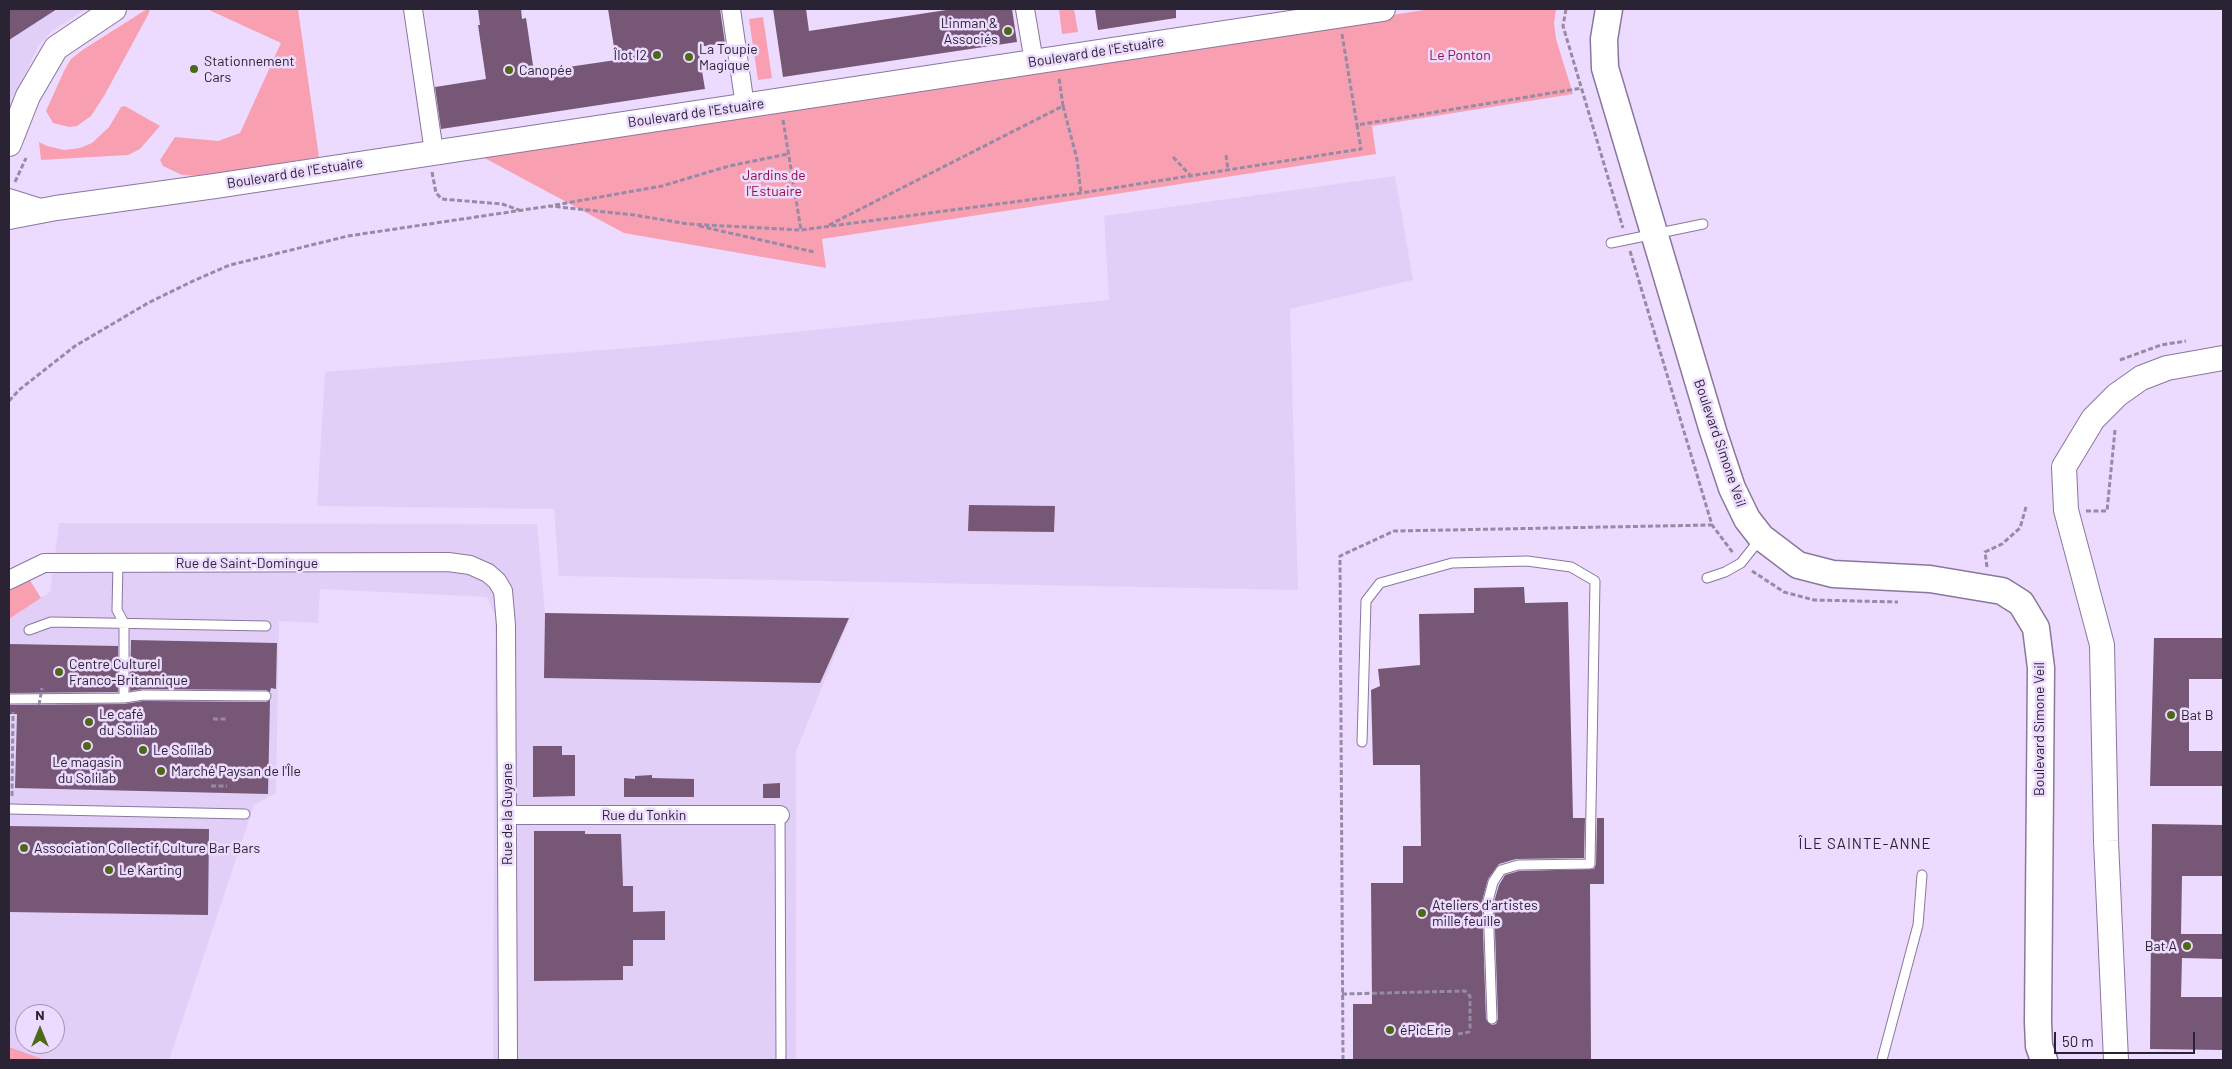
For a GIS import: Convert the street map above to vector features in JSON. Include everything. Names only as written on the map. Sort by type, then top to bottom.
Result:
[{"type":"main road","points":[[20,147],[28,96],[56,48],[114,9]]},
{"type":"main road","name":"Boulevard de l'Estuaire","points":[[11,205],[45,210],[800,98],[1339,12],[1383,9]]},
{"type":"main road","name":"Boulevard Simone Veil","points":[[1609,9],[1604,39],[1605,68],[1713,431],[1732,488],[1747,519],[1761,537],[1798,565],[1833,574],[1930,579],[2002,591],[2021,603],[2036,628],[2041,668],[2038,1022],[2039,1046],[2044,1060]]},
{"type":"main road","points":[[2116,1060],[2106,841],[2102,645],[2067,517],[2064,467],[2093,419],[2117,395],[2141,378],[2167,368],[2223,358]]},
{"type":"street","points":[[413,9],[434,152]]},
{"type":"street","points":[[731,9],[745,106]]},
{"type":"street","points":[[1025,9],[1045,60]]},
{"type":"street","name":"Rue de Saint-Domingue","points":[[9,580],[44,564],[448,562],[470,565],[488,573]]},
{"type":"street","name":"Rue de la Guyane","points":[[488,573],[497,581],[503,591],[505,607],[508,1060]]},
{"type":"street","name":"Rue du Tonkin","points":[[507,815],[780,815]]},
{"type":"lane","points":[[1611,243],[1702,224]]},
{"type":"lane","points":[[1707,578],[1725,572],[1741,563],[1761,537]]},
{"type":"lane","points":[[1362,742],[1366,601],[1380,583],[1452,564],[1527,561],[1571,567],[1595,581],[1590,864],[1518,865],[1501,870],[1493,882],[1488,901],[1492,1018]]},
{"type":"lane","points":[[118,563],[117,610],[124,623],[124,698]]},
{"type":"lane","points":[[28,630],[51,622],[266,626]]},
{"type":"lane","points":[[11,699],[124,698],[143,695],[266,696]]},
{"type":"lane","points":[[10,809],[245,814]]},
{"type":"lane","points":[[780,815],[781,1060]]},
{"type":"lane","points":[[1882,1060],[1918,925],[1922,875]]},
{"type":"path","points":[[688,224],[801,230],[1081,192],[1361,149],[1339,12]]},
{"type":"path","points":[[1045,60],[1063,106],[1077,159],[1081,192]]},
{"type":"path","points":[[1357,125],[1582,88]]},
{"type":"path","points":[[800,98],[801,107],[782,112],[801,230]]},
{"type":"path","points":[[827,227],[1063,106]]},
{"type":"path","points":[[11,205],[20,147]]},
{"type":"path","points":[[434,152],[431,166],[436,193],[442,200],[502,204],[522,211]]},
{"type":"path","points":[[9,401],[75,346],[148,304],[230,265],[348,236],[522,211],[662,186],[729,166],[788,154]]},
{"type":"path","points":[[1226,155],[1228,170]]},
{"type":"path","points":[[1173,157],[1191,176]]},
{"type":"path","points":[[550,206],[634,215],[688,224],[814,252]]},
{"type":"path","points":[[2067,517],[2107,512],[2115,430]]},
{"type":"path","points":[[1985,552],[2002,544],[2020,528],[2026,507]]},
{"type":"path","points":[[1343,1060],[1340,556],[1394,531],[1712,525]]},
{"type":"path","points":[[39,705],[42,688]]},
{"type":"path","points":[[10,809],[11,699]]},
{"type":"path","points":[[213,718],[228,719]]},
{"type":"path","points":[[211,786],[226,786]]},
{"type":"path","points":[[1342,994],[1465,992],[1470,996],[1470,1028],[1469,1032],[1458,1034]]},
{"type":"shaded area","points":[[9,9],[86,9],[52,31],[38,46],[9,109]]},
{"type":"shaded area","points":[[1395,176],[1413,280],[1290,309],[1298,590],[559,576],[554,509],[317,506],[325,372],[665,345],[1109,300],[1104,216]]},
{"type":"shaded area","points":[[59,523],[537,524],[545,613],[849,618],[857,601],[796,751],[796,1060],[493,1060],[495,615],[487,597],[320,589],[318,623],[279,621],[276,793],[254,805],[169,1060],[9,1060],[9,619],[50,592]]},
{"type":"green space","points":[[147,9],[150,9],[149,13],[104,96],[91,116],[77,126],[69,127],[53,123],[46,111],[71,59]]},
{"type":"green space","points":[[207,9],[298,9],[319,157],[202,176],[182,175],[163,166],[160,160],[175,137],[218,141],[240,133],[281,43]]},
{"type":"green space","points":[[1059,9],[1074,9],[1078,32],[1062,34]]},
{"type":"green space","name":"Jardins de l'Estuaire","points":[[1431,9],[1556,9],[1554,23],[1556,39],[1573,94],[1372,126],[1376,154],[822,239],[826,268],[624,233],[479,155]]},
{"type":"green space","points":[[763,17],[772,78],[758,80],[749,19]]},
{"type":"green space","points":[[125,106],[160,126],[140,149],[128,155],[41,160],[39,142],[64,150],[80,148],[92,143],[109,127],[121,107]]},
{"type":"green space","points":[[21,566],[41,598],[9,619],[9,572]]},
{"type":"green space","points":[[9,1047],[15,1049],[15,1054],[28,1054],[45,1060],[9,1060]]},
{"type":"building","points":[[9,9],[57,9],[9,40]]},
{"type":"building","points":[[478,9],[521,9],[522,19],[526,18],[534,72],[616,60],[608,9],[720,9],[725,43],[698,47],[705,89],[441,129],[435,87],[486,79],[478,25],[480,25]]},
{"type":"building","points":[[773,9],[806,9],[809,31],[953,9],[1012,9],[1017,42],[783,77]]},
{"type":"building","points":[[1095,9],[1176,9],[1176,18],[1098,30]]},
{"type":"building","points":[[969,505],[1055,506],[1054,532],[968,531]]},
{"type":"building","points":[[1524,587],[1525,603],[1568,602],[1573,818],[1585,818],[1584,858],[1516,859],[1499,864],[1488,879],[1482,901],[1486,1019],[1492,1025],[1496,1024],[1498,1019],[1494,902],[1499,885],[1505,875],[1519,871],[1594,869],[1596,864],[1597,818],[1604,818],[1604,884],[1590,884],[1591,1060],[1353,1060],[1353,1004],[1372,1004],[1371,883],[1403,883],[1403,846],[1421,846],[1420,765],[1373,765],[1371,690],[1380,686],[1378,669],[1420,665],[1419,614],[1474,613],[1474,588]]},
{"type":"building","points":[[545,613],[849,618],[820,683],[544,678]]},
{"type":"building","name":"Bat B","points":[[2154,638],[2223,638],[2223,679],[2189,679],[2189,751],[2223,751],[2223,786],[2150,786]]},
{"type":"building","points":[[131,640],[277,643],[276,689],[271,688],[270,692],[266,690],[143,689],[130,691]]},
{"type":"building","points":[[9,644],[118,646],[118,692],[9,693]]},
{"type":"building","name":"Le Solilab","points":[[270,700],[268,794],[15,788],[17,714],[9,714],[9,705],[124,704],[143,701],[266,702]]},
{"type":"building","points":[[533,746],[562,746],[562,755],[575,755],[575,796],[533,797]]},
{"type":"building","points":[[652,775],[652,778],[694,779],[694,797],[624,797],[624,778],[635,779],[635,776]]},
{"type":"building","points":[[780,783],[780,798],[763,798],[763,784]]},
{"type":"building","name":"Bat A","points":[[2152,824],[2223,825],[2223,876],[2182,876],[2181,934],[2223,934],[2223,959],[2182,958],[2181,997],[2223,997],[2223,1050],[2150,1049]]},
{"type":"building","name":"Le Karting","points":[[9,826],[209,829],[208,915],[9,912]]},
{"type":"building","points":[[534,831],[585,831],[585,834],[621,834],[623,886],[633,886],[633,912],[665,911],[665,940],[633,940],[633,966],[623,966],[623,980],[534,981]]},
{"type":"place","name":"Linman & Associés","points":[[1008,31]]},
{"type":"place","name":"Îlot I2","points":[[657,55]]},
{"type":"place","name":"La Toupie Magique","points":[[689,57]]},
{"type":"place","name":"Stationnement Cars","points":[[194,69]]},
{"type":"place","name":"Canopée","points":[[509,70]]},
{"type":"place","name":"Centre Culturel Franco-Britannique","points":[[59,672]]},
{"type":"place","name":"Bat B","points":[[2171,715]]},
{"type":"place","name":"Le café du Solilab","points":[[89,722]]},
{"type":"place","name":"Le magasin du Solilab","points":[[87,746]]},
{"type":"place","name":"Le Solilab","points":[[143,750]]},
{"type":"place","name":"Marché Paysan de l'Île","points":[[161,771]]},
{"type":"place","name":"Association Collectif Culture Bar Bars","points":[[24,848]]},
{"type":"place","name":"Le Karting","points":[[109,870]]},
{"type":"place","name":"Ateliers d'artistes mille feuille","points":[[1422,913]]},
{"type":"place","name":"Bat A","points":[[2187,946]]},
{"type":"place","name":"éPicErie","points":[[1390,1030]]},
{"type":"district","name":"ÎLE SAINTE-ANNE","points":[[1865,844]]},
{"type":"park label","name":"Le Ponton","points":[[1460,55]]}]
